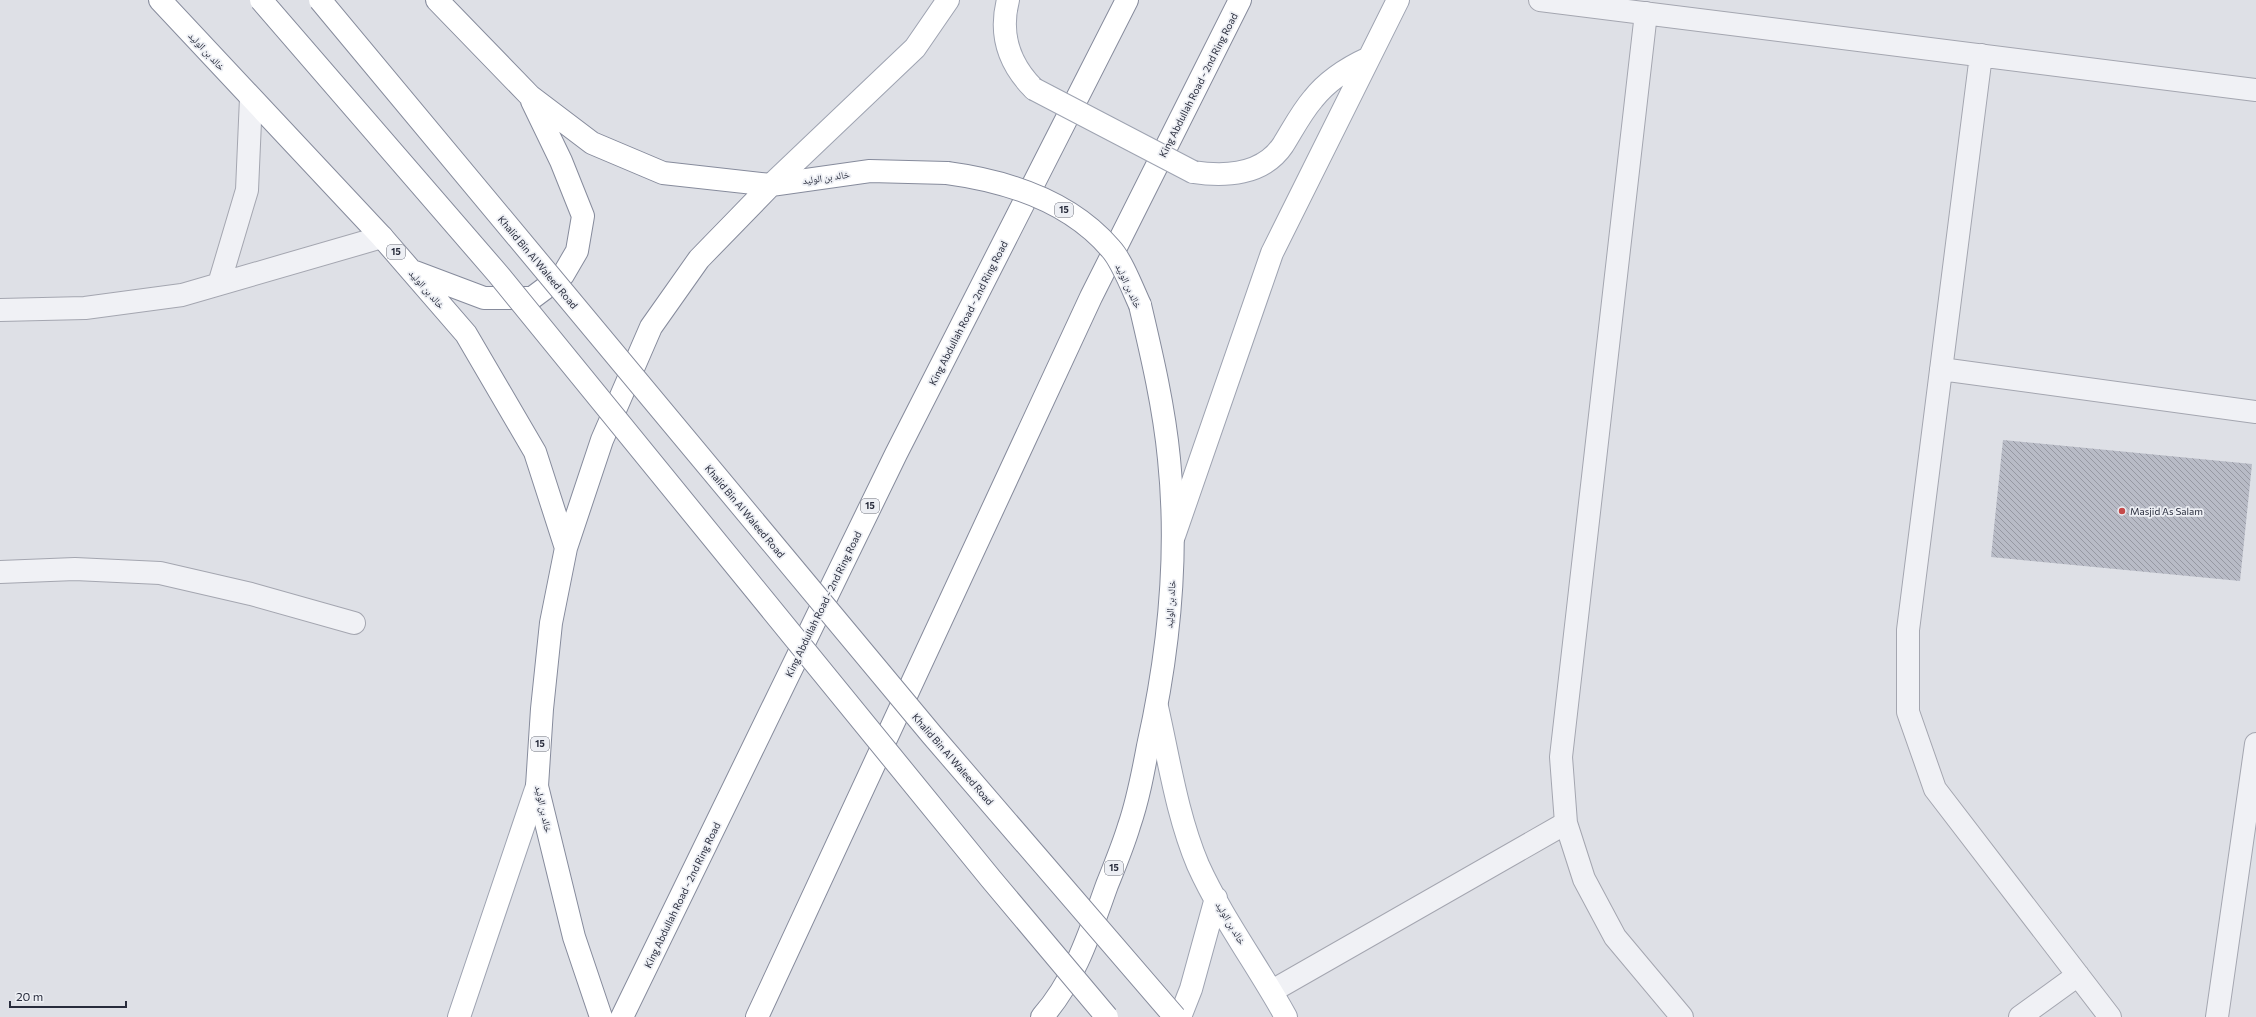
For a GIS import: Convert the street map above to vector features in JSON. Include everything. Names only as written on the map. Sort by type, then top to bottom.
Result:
[{"type":"main road","name":"خالد بن الوليد","points":[[160,0],[382,237],[466,334],[535,452],[566,548]]},
{"type":"main road","points":[[261,0],[498,274],[986,873],[1107,1017]]},
{"type":"main road","name":"Khalid Bin Al Waleed Road","points":[[320,0],[932,735],[1176,1017]]},
{"type":"main road","name":"خالد بن الوليد","points":[[437,0],[530,96],[592,143],[663,173],[771,184],[870,171],[947,173],[1008,184],[1037,195],[1064,210],[1089,228],[1112,250],[1140,306],[1158,382],[1169,459],[1173,537],[1172,594],[1167,644],[1157,707],[1127,832],[1082,953],[1058,998],[1042,1017]]},
{"type":"main road","points":[[771,184],[915,48],[948,0]]},
{"type":"main road","points":[[1008,0],[1004,27],[1006,44],[1012,62],[1021,76],[1034,89],[1193,172],[1212,175],[1231,174],[1250,170],[1268,162],[1282,146],[1300,114],[1313,98],[1329,82],[1348,68],[1369,58]]},
{"type":"main road","name":"King Abdullah Road - 2nd Ring Road","points":[[622,1017],[896,454],[1127,0]]},
{"type":"main road","name":"King Abdullah Road - 2nd Ring Road","points":[[757,1017],[1091,297],[1240,0]]},
{"type":"main road","points":[[1173,537],[1272,253],[1398,0]]},
{"type":"main road","name":"15","points":[[412,271],[484,298],[532,298],[563,275],[577,251],[583,216],[561,161],[530,96]]},
{"type":"main road","name":"خالد بن الوليد","points":[[601,1017],[574,937],[537,786],[542,709],[551,623],[566,548],[602,440],[651,327],[699,259],[771,184]]},
{"type":"main road","name":"خالد بن الوليد","points":[[1157,707],[1181,818],[1199,865],[1216,898],[1286,1017]]},
{"type":"main road","points":[[459,1017],[537,786]]},
{"type":"main road","points":[[1180,1017],[1191,989],[1216,898]]},
{"type":"street","points":[[1540,0],[2256,90]]},
{"type":"street","points":[[1646,13],[1561,757],[1566,823],[1584,879],[1616,937],[1682,1017]]},
{"type":"street","points":[[1981,55],[1908,630],[1908,712],[1935,789],[2110,1017]]},
{"type":"street","points":[[219,284],[247,190],[251,98]]},
{"type":"street","points":[[0,310],[85,308],[182,295],[382,237]]},
{"type":"street","points":[[1941,368],[2256,412]]},
{"type":"street","points":[[0,572],[75,569],[160,573],[251,594],[354,623]]},
{"type":"street","points":[[2216,1017],[2256,744]]},
{"type":"street","points":[[1272,991],[1566,823]]},
{"type":"street","points":[[2020,1017],[2078,975]]},
{"type":"building","name":"Masjid As Salam","points":[[2003,440],[2252,464],[2240,581],[1991,557]]},
{"type":"place","name":"Masjid As Salam","points":[[2122,511]]}]
